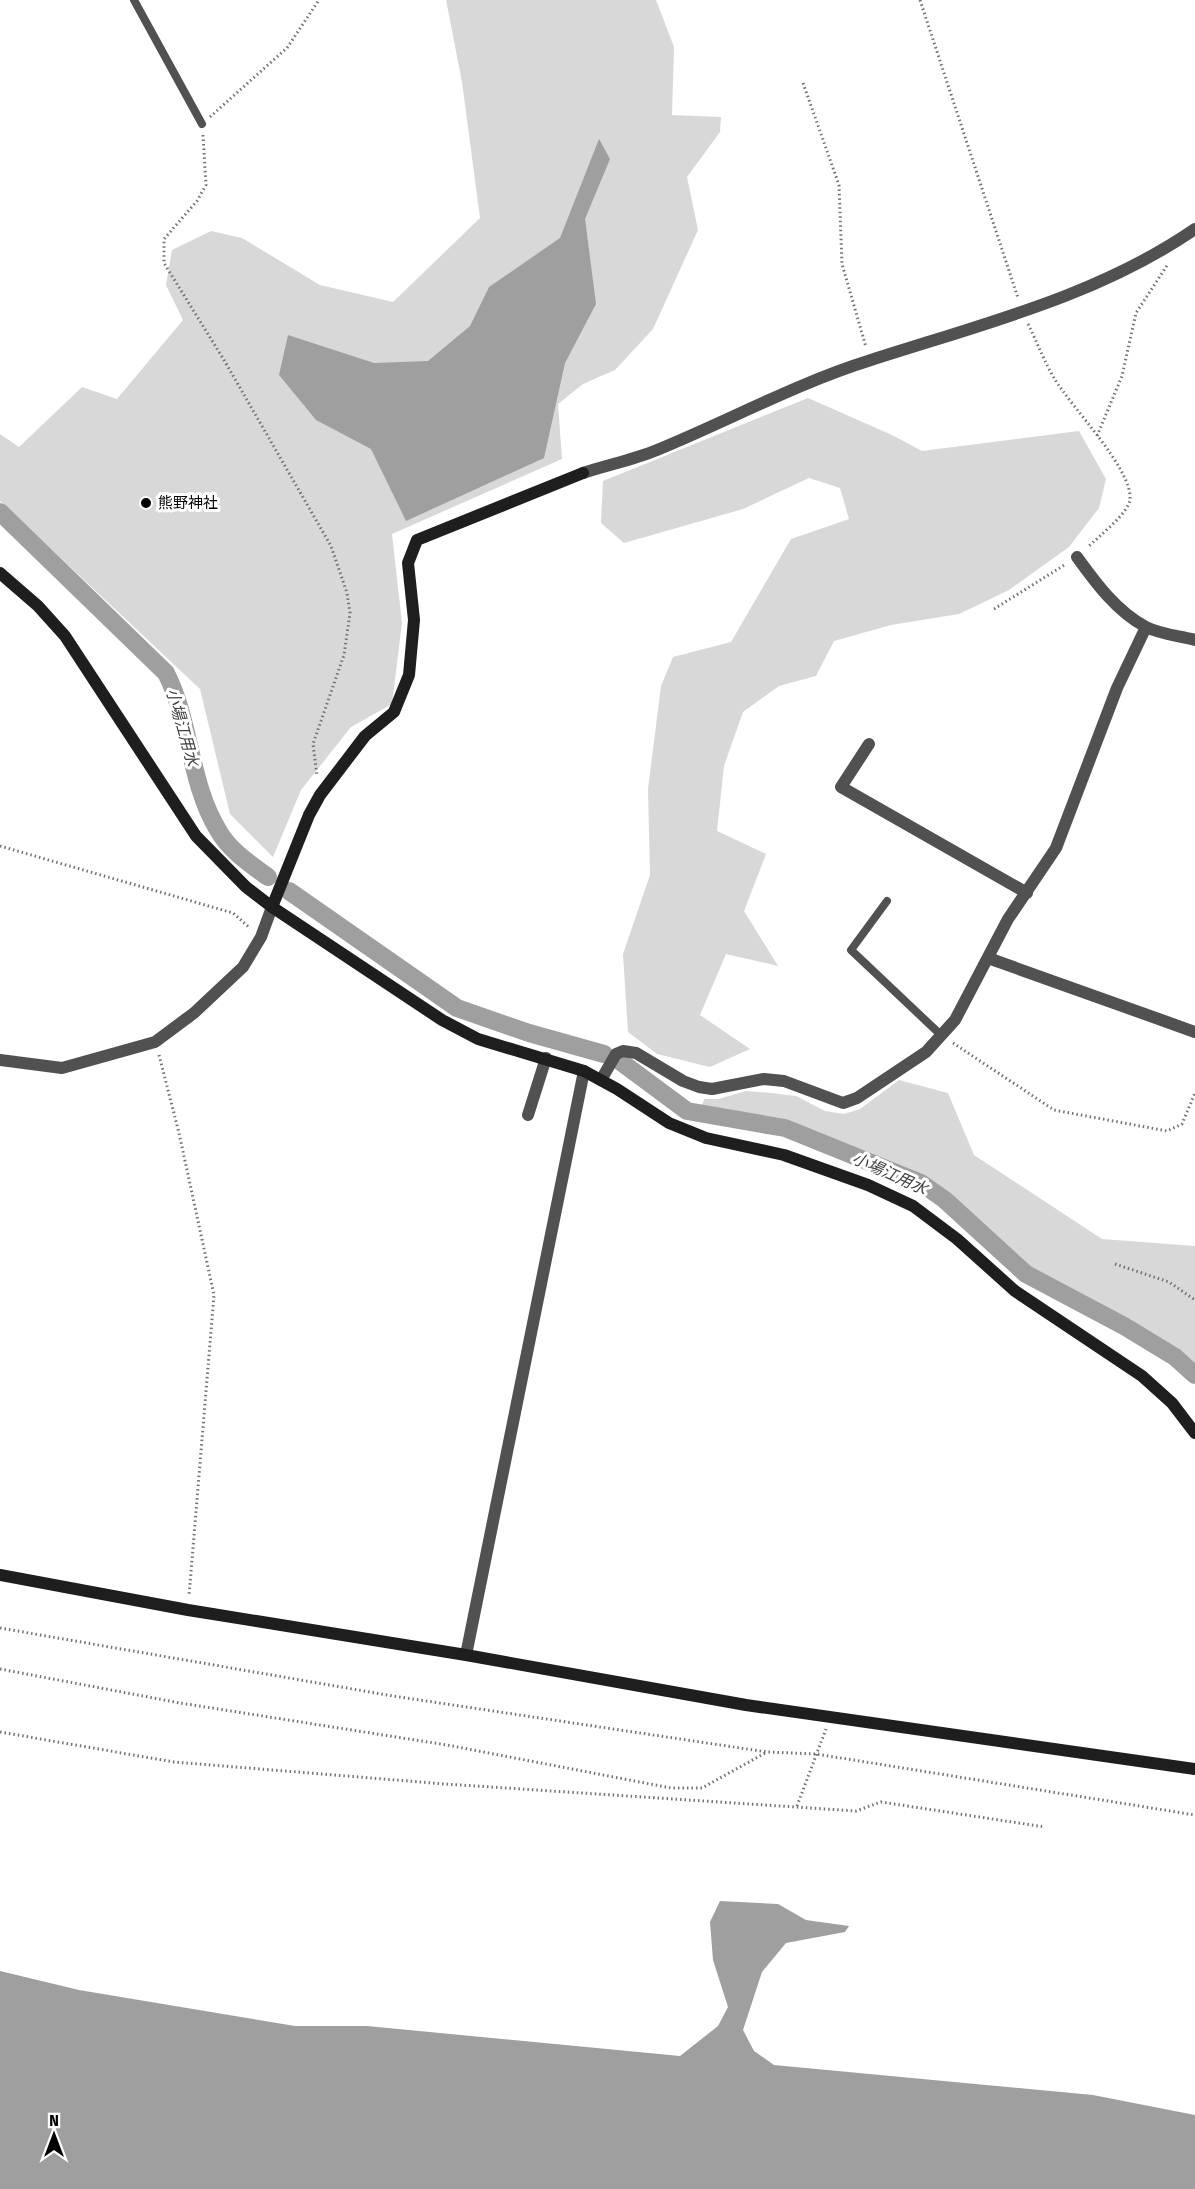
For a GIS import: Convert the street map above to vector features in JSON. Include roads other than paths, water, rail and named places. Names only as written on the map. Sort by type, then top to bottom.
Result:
[{"type":"street","points":[[0,1060],[62,1068],[155,1042],[194,1013],[243,967],[261,938],[309,815],[320,795],[365,736],[394,712],[409,675],[414,620],[408,563],[417,540],[583,473],[655,451],[722,420],[870,360],[1023,313],[1102,281],[1191,232]]},
{"type":"street","points":[[1077,557],[1094,581],[1123,611],[1146,627],[1195,640]]},
{"type":"street","points":[[0,573],[38,606],[65,636],[196,836],[246,888],[272,907],[442,1020],[478,1039],[584,1071],[646,1110],[688,1131],[738,1146],[784,1155],[868,1185],[913,1206],[957,1239],[1015,1291],[1142,1376],[1172,1403],[1195,1432]]},
{"type":"street","points":[[601,1080],[616,1054],[623,1051],[636,1053],[683,1081],[699,1087],[712,1089],[764,1079],[784,1081],[843,1103],[868,1091],[926,1052],[955,1020],[1008,919],[1027,893],[1065,830],[1117,688],[1146,627]]},
{"type":"street","points":[[869,744],[841,787],[1027,893]]},
{"type":"street","points":[[988,958],[1195,1032]]},
{"type":"street","points":[[528,1115],[546,1058]]},
{"type":"street","points":[[466,1655],[571,1125],[584,1071]]},
{"type":"street","points":[[0,1575],[188,1610],[466,1655],[746,1705],[1195,1769]]},
{"type":"lane","points":[[134,0],[202,124]]},
{"type":"lane","points":[[887,901],[851,950],[942,1036]]},
{"type":"waterway","name":"小場江用水","points":[[0,512],[166,673],[181,711],[195,772],[208,811],[228,844],[268,877]]},
{"type":"waterway","name":"小場江用水","points":[[289,891],[457,1008],[529,1033],[604,1054]]},
{"type":"waterway","name":"小場江用水","points":[[621,1062],[687,1111],[785,1128],[921,1183],[945,1200],[1026,1274],[1124,1326],[1175,1357],[1195,1375]]},
{"type":"place","name":"熊野神社","points":[[146,503]]}]
